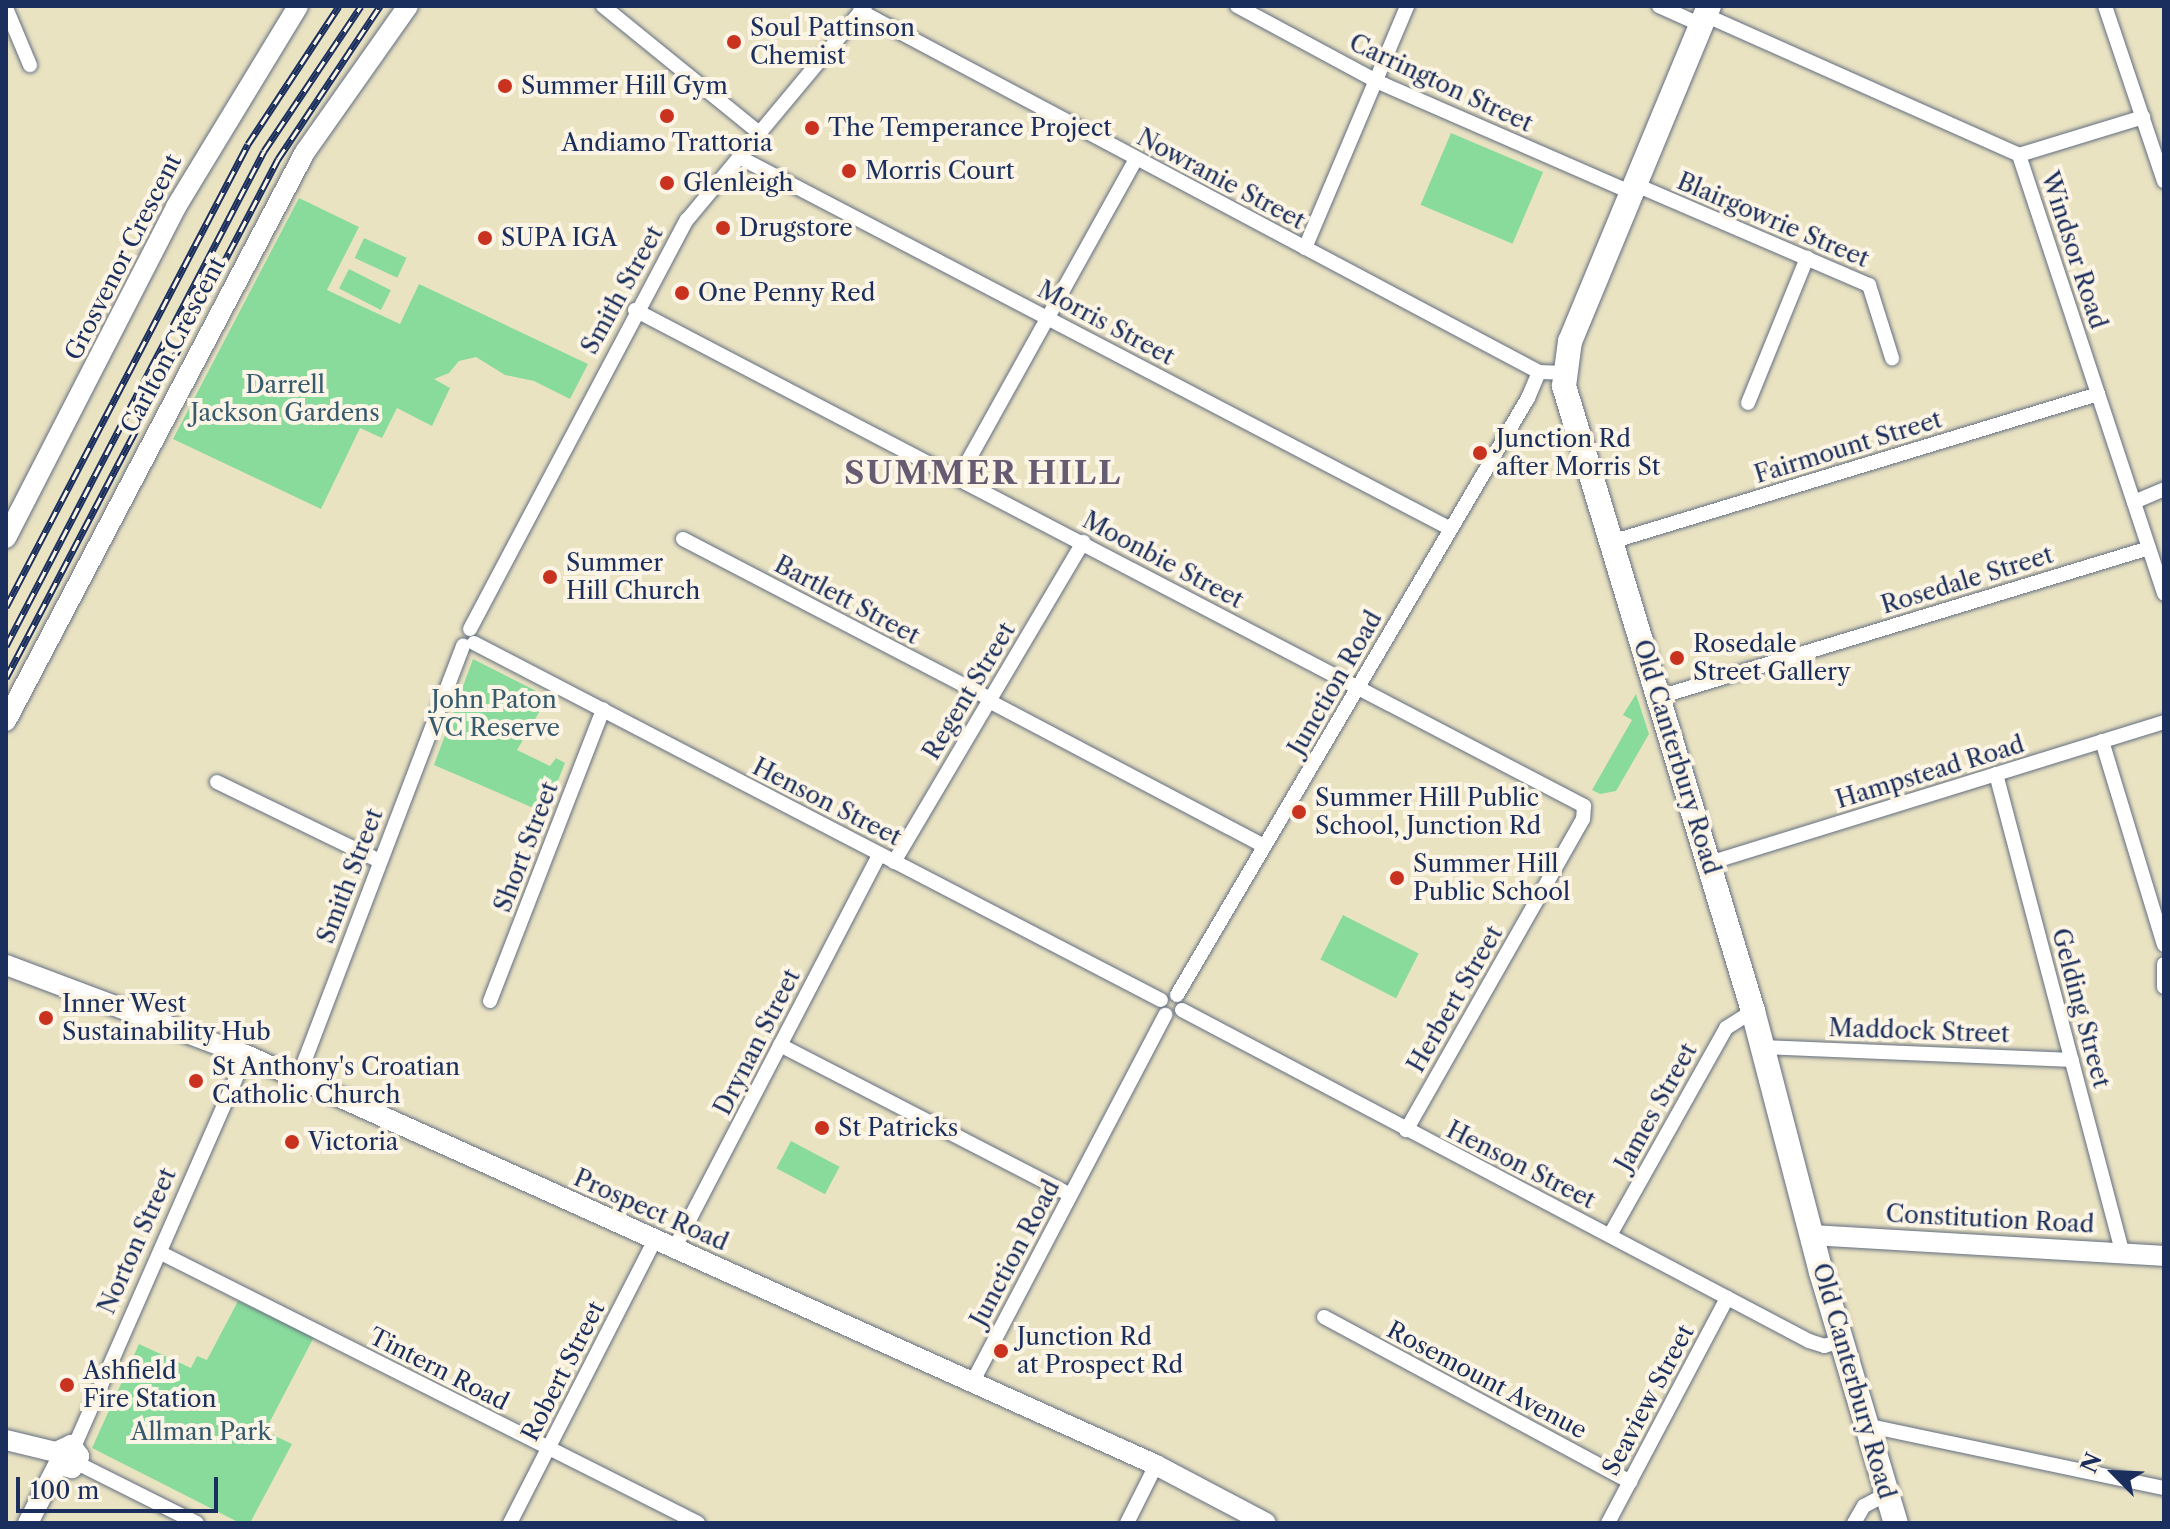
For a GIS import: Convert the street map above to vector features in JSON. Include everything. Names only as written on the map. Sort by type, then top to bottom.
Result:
[{"type":"main road","name":"Old Canterbury Road","points":[[1705,15],[1570,341],[1564,373],[1566,400],[1753,1011],[1865,1425],[1896,1523]]},
{"type":"street","name":"Grosvenor Crescent","points":[[6,538],[176,207],[298,6]]},
{"type":"street","name":"Carlton Crescent","points":[[6,721],[305,152],[408,6]]},
{"type":"street","points":[[603,6],[759,133]]},
{"type":"street","name":"Carrington Street","points":[[1237,6],[1376,81],[1632,188]]},
{"type":"street","points":[[1305,248],[1407,6]]},
{"type":"street","name":"Windsor Road","points":[[1659,6],[1705,15],[2019,155],[2149,548],[2159,565],[2164,594]]},
{"type":"street","points":[[2105,6],[2164,181]]},
{"type":"street","points":[[6,8],[30,65]]},
{"type":"street","name":"Smith Street","points":[[298,1078],[469,639],[635,310],[687,220],[863,9]]},
{"type":"street","name":"Nowranie Street","points":[[863,9],[1136,159],[1539,372],[1564,373]]},
{"type":"street","points":[[2019,155],[2143,117]]},
{"type":"street","name":"Morris Street","points":[[739,157],[1451,529]]},
{"type":"street","points":[[959,477],[1136,159]]},
{"type":"street","name":"Blairgowrie Street","points":[[1632,188],[1869,285],[1892,358]]},
{"type":"street","points":[[1748,403],[1807,258]]},
{"type":"street","name":"Moonbie Street","points":[[635,310],[1584,806]]},
{"type":"street","name":"Junction Road","points":[[1177,995],[1531,394],[1539,372]]},
{"type":"street","name":"Junction Road","points":[[1531,394],[1564,373]]},
{"type":"street","name":"Fairmount Street","points":[[1611,542],[2098,394]]},
{"type":"street","points":[[2134,502],[2164,489]]},
{"type":"street","name":"Bartlett Street","points":[[683,539],[1264,846]]},
{"type":"street","name":"Regent Street","points":[[894,862],[1083,542]]},
{"type":"street","name":"Rosedale Street","points":[[1659,697],[2149,548]]},
{"type":"street","name":"Henson Street","points":[[469,639],[894,862],[1163,1008]]},
{"type":"street","name":"Short Street","points":[[490,1001],[603,709]]},
{"type":"street","name":"Hampstead Road","points":[[1709,863],[2164,722]]},
{"type":"street","points":[[2102,741],[2164,945]]},
{"type":"street","name":"Gelding Street","points":[[1996,774],[2123,1254]]},
{"type":"street","points":[[217,782],[380,861]]},
{"type":"street","name":"Herbert Street","points":[[1406,1130],[1583,819],[1584,806]]},
{"type":"street","name":"Drynan Street","points":[[665,1244],[780,1045],[879,855]]},
{"type":"street","points":[[2164,964],[2164,987]]},
{"type":"street","name":"Prospect Road","points":[[6,965],[246,1055],[298,1078],[1156,1465],[1266,1523]]},
{"type":"street","points":[[1177,995],[1182,1010],[1174,1017],[1163,1008],[1177,995]]},
{"type":"street","name":"Junction Road","points":[[972,1383],[1163,1008]]},
{"type":"street","name":"Henson Street","points":[[1182,1010],[1818,1345],[1842,1341]]},
{"type":"street","name":"James Street","points":[[1610,1235],[1726,1028],[1753,1011]]},
{"type":"street","points":[[780,1045],[1070,1195]]},
{"type":"street","name":"Maddock Street","points":[[1763,1047],[2072,1060]]},
{"type":"street","name":"Norton Street","points":[[28,1523],[66,1457],[161,1253],[246,1055]]},
{"type":"street","name":"Constitution Road","points":[[1813,1235],[2164,1256]]},
{"type":"street","name":"Robert Street","points":[[510,1523],[548,1448],[665,1244]]},
{"type":"street","name":"Tintern Road","points":[[161,1253],[698,1523]]},
{"type":"street","name":"Seaview Street","points":[[1608,1523],[1727,1298]]},
{"type":"street","name":"Rosemount Avenue","points":[[1324,1317],[1630,1482]]},
{"type":"street","points":[[1865,1425],[2164,1488]]},
{"type":"street","points":[[6,1440],[66,1457],[197,1523]]},
{"type":"street","points":[[1127,1523],[1156,1465]]},
{"type":"street","points":[[1854,1523],[1864,1506],[1885,1495]]},
{"type":"green space","points":[[1451,133],[1543,172],[1513,244],[1421,205]]},
{"type":"green space","name":"Darrell Jackson Gardens","points":[[299,198],[359,227],[327,290],[400,324],[419,284],[588,364],[570,399],[534,381],[505,375],[476,357],[459,361],[449,373],[434,379],[450,388],[432,426],[397,408],[382,438],[360,428],[321,509],[173,439]]},
{"type":"green space","points":[[364,238],[407,258],[397,278],[355,258]]},
{"type":"green space","points":[[349,269],[391,290],[381,310],[339,289]]},
{"type":"green space","name":"John Paton VC Reserve","points":[[473,659],[548,697],[517,750],[550,766],[556,758],[565,763],[545,813],[434,765]]},
{"type":"green space","points":[[1636,694],[1649,734],[1616,791],[1600,794],[1592,790],[1632,720],[1623,715]]},
{"type":"green space","points":[[1343,915],[1419,954],[1396,998],[1320,960]]},
{"type":"green space","points":[[791,1141],[840,1167],[825,1194],[776,1168]]},
{"type":"green space","name":"Allman Park","points":[[238,1301],[314,1337],[265,1431],[292,1444],[250,1523],[240,1523],[92,1448],[139,1344],[191,1368],[197,1356],[207,1360]]},
{"type":"railway","points":[[6,607],[248,144],[339,6]]},
{"type":"railway","points":[[6,646],[264,151],[361,6]]},
{"type":"railway","points":[[6,678],[278,159],[380,6]]},
{"type":"place","name":"Soul Pattinson Chemist","points":[[734,42]]},
{"type":"place","name":"Summer Hill Gym","points":[[505,86]]},
{"type":"place","name":"Andiamo Trattoria","points":[[667,116]]},
{"type":"place","name":"The Temperance Project","points":[[812,128]]},
{"type":"place","name":"Morris Court","points":[[849,171]]},
{"type":"place","name":"Glenleigh","points":[[667,183]]},
{"type":"place","name":"Drugstore","points":[[723,228]]},
{"type":"place","name":"SUPA IGA","points":[[485,238]]},
{"type":"place","name":"One Penny Red","points":[[682,293]]},
{"type":"place","name":"Junction Rd after Morris St","points":[[1480,453]]},
{"type":"place","name":"Summer Hill Church","points":[[550,577]]},
{"type":"place","name":"Rosedale Street Gallery","points":[[1677,658]]},
{"type":"place","name":"Summer Hill Public School, Junction Rd","points":[[1299,812]]},
{"type":"place","name":"Summer Hill Public School","points":[[1397,878]]},
{"type":"place","name":"Inner West Sustainability Hub","points":[[46,1018]]},
{"type":"place","name":"St Anthony's Croatian Catholic Church","points":[[196,1081]]},
{"type":"place","name":"St Patricks","points":[[822,1128]]},
{"type":"place","name":"Victoria","points":[[292,1142]]},
{"type":"place","name":"Junction Rd at Prospect Rd","points":[[1001,1351]]},
{"type":"place","name":"Ashfield Fire Station","points":[[67,1385]]},
{"type":"district","name":"SUMMER HILL","points":[[983,473]]}]
